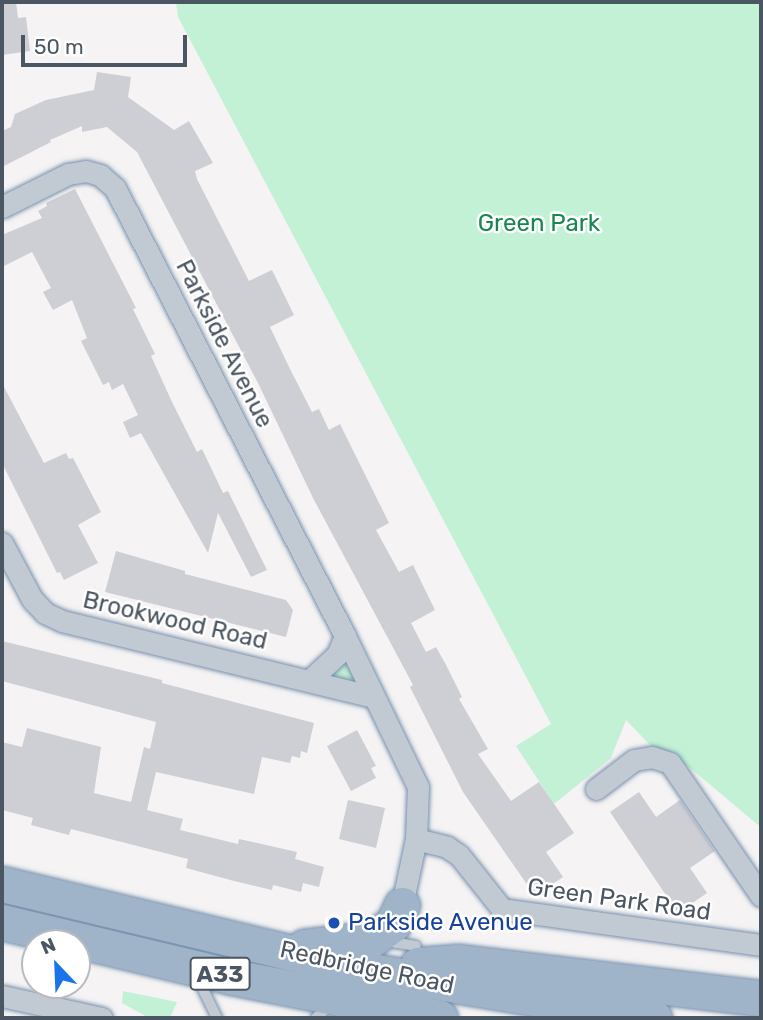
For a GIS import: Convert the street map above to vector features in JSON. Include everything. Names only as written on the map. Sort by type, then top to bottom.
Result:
[{"type":"highway","name":"Redbridge Road","points":[[2,884],[276,950],[365,954],[654,1018]]},
{"type":"highway","points":[[402,905],[404,925],[416,946],[457,962]]},
{"type":"highway","points":[[365,954],[393,924],[402,905]]},
{"type":"highway","name":"Redbridge Road","points":[[2,922],[192,967],[326,1008],[440,1018]]},
{"type":"highway","name":"A33","points":[[365,954],[457,962],[761,998]]},
{"type":"street","name":"Parkside Avenue","points":[[2,207],[68,174],[86,171],[100,175],[115,188],[345,636],[418,787],[416,839],[402,905]]},
{"type":"street","name":"Brookwood Road","points":[[2,543],[32,599],[45,613],[62,621],[374,697]]},
{"type":"street","points":[[310,680],[338,655],[345,636]]},
{"type":"street","points":[[596,789],[634,760],[652,757],[670,763],[761,896]]},
{"type":"street","name":"Green Park Road","points":[[416,839],[447,847],[459,855],[502,909],[517,914],[761,945]]},
{"type":"street","points":[[2,996],[102,1018]]},
{"type":"lane","points":[[365,954],[416,946]]},
{"type":"lane","points":[[192,967],[217,1018]]},
{"type":"green space","name":"Green Park","points":[[176,2],[761,2],[761,823],[758,825],[689,767],[651,746],[626,720],[611,758],[554,804],[516,746],[551,724],[178,17]]},
{"type":"green space","points":[[344,661],[347,663],[356,683],[330,676]]},
{"type":"green space","points":[[123,991],[177,1002],[170,1018],[149,1018],[122,1003]]},
{"type":"building","points":[[2,2],[16,2],[18,18],[26,17],[30,51],[2,55]]},
{"type":"building","points":[[97,72],[131,77],[128,97],[174,130],[189,121],[213,163],[195,171],[197,179],[249,281],[272,270],[294,315],[270,327],[289,367],[312,412],[319,409],[329,430],[340,424],[389,523],[376,530],[399,572],[413,565],[435,610],[411,623],[426,652],[436,647],[445,663],[462,697],[459,699],[488,749],[478,754],[511,801],[539,782],[574,833],[546,852],[563,877],[535,896],[463,792],[410,687],[413,685],[313,498],[258,383],[137,152],[107,127],[82,132],[82,126],[50,140],[51,142],[2,167],[2,131],[11,127],[15,114],[46,100],[94,90]]},
{"type":"building","points":[[75,189],[136,308],[133,309],[155,354],[151,356],[197,452],[202,449],[223,493],[228,491],[267,570],[251,577],[218,513],[208,553],[141,433],[130,438],[123,422],[138,415],[123,384],[112,390],[109,382],[103,385],[81,341],[87,338],[72,300],[53,310],[43,292],[51,288],[32,252],[2,267],[2,235],[42,218],[38,211],[47,206],[46,203]]},
{"type":"building","points":[[2,383],[44,463],[66,453],[69,459],[73,458],[101,512],[78,525],[98,563],[64,580],[60,572],[57,573],[2,463]]},
{"type":"building","points":[[116,551],[185,571],[185,574],[286,600],[293,610],[286,637],[105,592]]},
{"type":"building","points":[[2,641],[162,680],[162,683],[314,723],[307,753],[301,751],[300,758],[292,756],[290,763],[262,757],[254,794],[156,772],[147,810],[183,819],[180,830],[238,844],[239,839],[297,852],[295,859],[324,867],[319,887],[303,883],[301,892],[273,885],[272,890],[234,881],[186,868],[188,859],[71,829],[69,835],[31,825],[33,818],[2,810],[2,742],[22,747],[27,728],[101,747],[94,793],[131,802],[144,747],[150,749],[156,722],[2,681]]},
{"type":"building","points":[[357,730],[376,766],[371,768],[376,778],[351,791],[327,746]]},
{"type":"building","points":[[639,792],[656,817],[680,800],[715,851],[690,868],[707,893],[678,913],[610,812]]},
{"type":"building","points":[[348,800],[385,808],[376,848],[339,839]]},
{"type":"place","name":"Parkside Avenue","points":[[334,923]]}]
